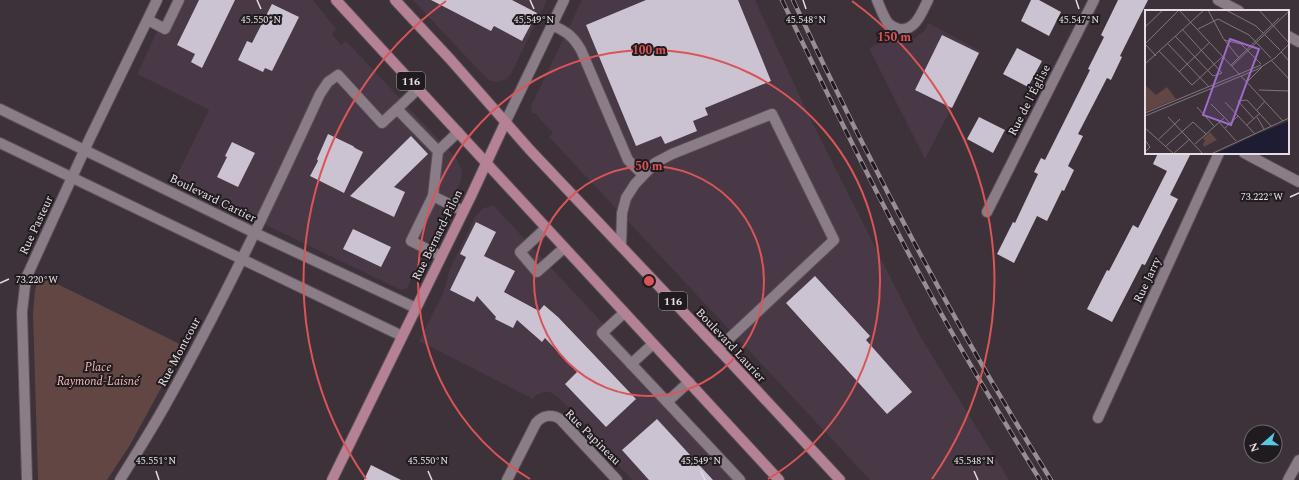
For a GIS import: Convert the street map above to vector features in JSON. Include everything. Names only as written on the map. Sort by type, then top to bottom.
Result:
[{"type":"main road","name":"116","points":[[336,0],[779,480]]},
{"type":"main road","name":"116","points":[[395,0],[450,59],[505,123]]},
{"type":"main road","name":"Rue Bernard-Pilon","points":[[332,480],[505,123]]},
{"type":"main road","name":"Boulevard Laurier","points":[[505,123],[840,480]]},
{"type":"street","name":"Rue Pasteur","points":[[27,480],[22,312],[25,286],[31,265],[157,0]]},
{"type":"street","points":[[148,20],[165,29],[179,0]]},
{"type":"street","name":"Rue Bernard-Pilon","points":[[505,123],[564,0]]},
{"type":"street","points":[[877,0],[888,22],[894,27],[901,29],[909,28],[915,23],[928,0]]},
{"type":"street","name":"Rue de l'Église","points":[[987,212],[1094,0]]},
{"type":"street","points":[[1218,0],[1237,10]]},
{"type":"street","points":[[552,25],[568,33],[573,37],[579,46],[628,160],[643,175]]},
{"type":"street","points":[[1289,37],[1299,42]]},
{"type":"street","name":"Rue Montcour","points":[[120,480],[167,403],[242,259],[320,94],[328,82],[338,75],[382,123],[398,109]]},
{"type":"street","points":[[418,89],[398,109],[438,151]]},
{"type":"street","name":"Boulevard Cartier","points":[[0,110],[255,233],[416,308]]},
{"type":"street","points":[[621,246],[624,206],[631,190],[643,175],[655,164],[672,154],[772,114],[834,240],[718,349]]},
{"type":"street","points":[[441,256],[410,241],[433,196],[438,151],[458,132]]},
{"type":"street","points":[[0,143],[402,336]]},
{"type":"street","name":"Rue Jarry","points":[[1098,418],[1219,154]]},
{"type":"street","points":[[1246,154],[1299,182]]},
{"type":"street","points":[[433,196],[463,211]]},
{"type":"street","points":[[546,228],[520,252],[537,272],[564,248]]},
{"type":"street","points":[[624,313],[602,333],[740,480]]},
{"type":"street","points":[[631,364],[653,344]]},
{"type":"street","points":[[667,402],[689,382]]},
{"type":"street","name":"Rue Papineau","points":[[507,480],[536,422],[549,416],[557,417],[564,422],[617,480]]},
{"type":"street","points":[[1288,480],[1299,460]]},
{"type":"shaded area","points":[[172,0],[313,0],[336,29],[332,34],[341,45],[346,41],[456,158],[462,171],[461,181],[407,288],[401,290],[174,181],[209,110],[137,74]]},
{"type":"shaded area","points":[[413,0],[547,0],[511,74],[506,79],[497,82],[486,78]]},
{"type":"shaded area","points":[[582,0],[755,0],[810,118],[920,336],[1009,480],[870,480],[549,137],[553,133],[536,113],[532,114],[531,106]]},
{"type":"shaded area","points":[[928,23],[981,51],[925,159],[869,48],[889,38],[898,41],[905,41],[915,38],[925,30]]},
{"type":"shaded area","points":[[494,206],[748,480],[632,480],[597,442],[595,436],[557,396],[549,392],[544,392],[536,395],[533,399],[419,341],[444,291],[449,271],[475,217],[482,209]]},
{"type":"green space","name":"Place Raymond-Laisné","points":[[39,275],[184,346],[130,445],[107,480],[38,480],[33,313],[35,291]]},
{"type":"building","points":[[199,0],[235,0],[202,68],[191,62],[195,54],[177,45]]},
{"type":"building","points":[[431,0],[512,0],[537,13],[522,41],[494,26],[491,31]]},
{"type":"building","points":[[646,0],[738,0],[771,81],[705,108],[708,115],[693,121],[697,131],[665,144],[661,136],[636,146],[586,25]]},
{"type":"building","points":[[1031,0],[1039,0],[1061,12],[1049,36],[1021,21]]},
{"type":"building","points":[[1118,0],[1148,0],[1120,56],[1122,57],[1111,80],[1107,78],[1078,134],[1083,136],[1068,166],[1074,170],[1064,191],[1062,190],[1047,221],[1037,216],[1014,263],[997,254],[1013,222],[1015,223],[1038,174],[1034,172],[1041,158],[1045,160],[1090,70],[1088,69],[1104,37],[1101,35]]},
{"type":"building","points":[[272,4],[299,17],[272,71],[265,68],[263,72],[238,60],[247,41],[252,43]]},
{"type":"building","points":[[942,35],[979,53],[952,108],[915,90]]},
{"type":"building","points":[[1017,48],[1042,61],[1028,87],[1003,74]]},
{"type":"building","points":[[979,117],[1005,130],[993,153],[967,139]]},
{"type":"building","points":[[328,134],[363,152],[344,193],[310,176],[318,161],[317,159]]},
{"type":"building","points":[[411,136],[428,154],[394,187],[405,192],[394,217],[350,196]]},
{"type":"building","points":[[232,142],[255,153],[238,187],[217,177],[227,157],[225,156]]},
{"type":"building","points":[[1158,154],[1190,154],[1170,195],[1178,199],[1145,265],[1142,264],[1112,322],[1087,309],[1133,225],[1138,228],[1167,171],[1153,164]]},
{"type":"building","points":[[476,222],[496,232],[484,256],[515,271],[504,292],[539,311],[544,305],[558,317],[636,399],[606,427],[565,384],[577,372],[545,338],[542,342],[517,320],[513,328],[495,319],[496,317],[477,296],[474,302],[450,290],[466,257],[460,254]]},
{"type":"building","points":[[353,229],[391,247],[381,267],[343,249]]},
{"type":"building","points":[[815,276],[870,336],[866,340],[912,392],[887,414],[786,303]]},
{"type":"building","points":[[657,419],[713,480],[649,480],[622,450]]},
{"type":"building","points":[[371,465],[401,480],[364,480]]},
{"type":"railway","points":[[782,0],[855,150],[912,260],[971,366],[1040,480]]},
{"type":"railway","points":[[793,0],[852,123],[947,304],[1051,480]]}]
